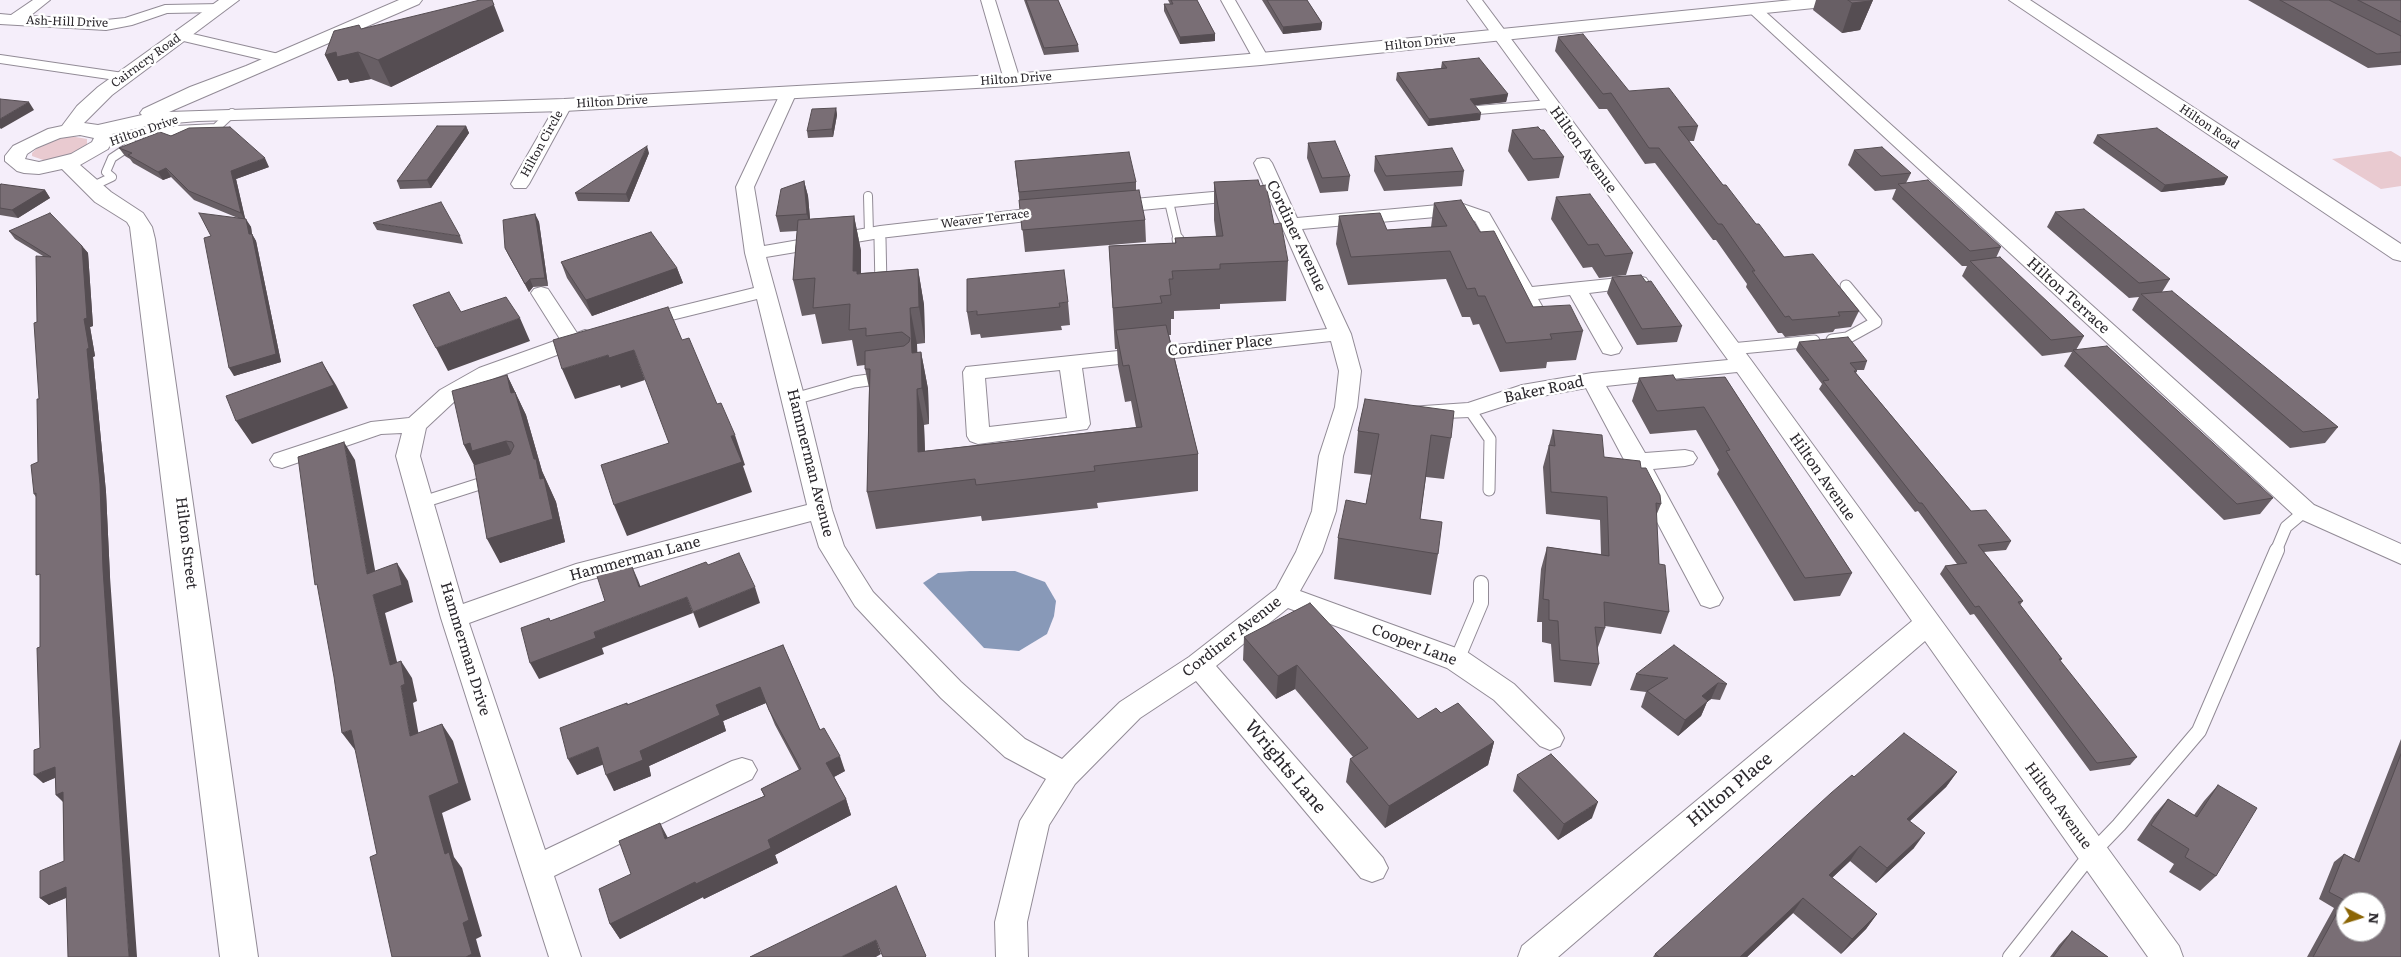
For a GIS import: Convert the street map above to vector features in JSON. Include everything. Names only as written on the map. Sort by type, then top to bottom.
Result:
[{"type":"street","points":[[7,20],[43,0]]},
{"type":"street","points":[[129,124],[214,84],[253,70],[412,0]]},
{"type":"street","points":[[988,0],[1012,80]]},
{"type":"street","points":[[1228,0],[1262,59]]},
{"type":"street","name":"Hilton Avenue","points":[[1474,0],[1737,357],[1926,624],[2167,957]]},
{"type":"street","name":"Hilton Drive","points":[[100,138],[129,124],[197,113],[232,114],[564,105],[1012,80],[1262,59],[1842,0]]},
{"type":"street","name":"Hilton Road","points":[[2018,0],[2401,254]]},
{"type":"street","name":"Ash-Hill Drive","points":[[7,20],[106,25],[127,22],[165,9],[225,4]]},
{"type":"street","name":"Cairncry Road","points":[[69,130],[84,110],[123,77],[225,4]]},
{"type":"street","name":"Hilton Terrace","points":[[1754,10],[2305,511],[2401,555]]},
{"type":"street","points":[[180,36],[277,58]]},
{"type":"street","points":[[214,84],[196,104],[197,113],[221,100],[236,83],[253,70]]},
{"type":"street","name":"Hammerman Avenue","points":[[788,94],[762,147],[745,188],[755,253],[794,399],[820,510],[832,547],[864,599],[950,690],[1016,748],[1065,774]]},
{"type":"street","name":"Hilton Circle","points":[[520,184],[564,105]]},
{"type":"street","name":"Hilton Drive","points":[[100,138],[197,113]]},
{"type":"street","points":[[0,174],[13,155],[41,138],[69,130],[100,138],[88,155],[68,163],[39,168],[13,155]]},
{"type":"street","name":"Hilton Street","points":[[68,163],[91,186],[135,218],[141,227],[144,240],[239,957]]},
{"type":"street","name":"Cordiner Avenue","points":[[1012,957],[1011,922],[1035,821],[1065,774],[1130,710],[1199,665],[1285,596],[1309,552],[1324,511],[1331,456],[1355,408],[1350,372],[1340,334],[1263,163]]},
{"type":"street","points":[[1091,209],[1276,193]]},
{"type":"street","points":[[1291,224],[1460,208],[1482,216],[1540,320]]},
{"type":"street","name":"Weaver Terrace","points":[[755,253],[874,233],[1004,216],[1072,210]]},
{"type":"street","points":[[1526,294],[1639,282]]},
{"type":"street","points":[[1576,288],[1612,348]]},
{"type":"street","points":[[282,460],[379,427],[415,425],[448,395],[487,373],[572,341],[765,290]]},
{"type":"street","points":[[541,293],[572,341]]},
{"type":"street","name":"Cordiner Place","points":[[1070,362],[1079,424],[978,436],[974,372],[1070,362],[1340,334]]},
{"type":"street","name":"Baker Road","points":[[1400,412],[1470,410],[1522,392],[1737,357]]},
{"type":"street","points":[[1592,380],[1710,598]]},
{"type":"street","name":"Hammerman Drive","points":[[415,425],[408,456],[423,502],[454,618],[565,957]]},
{"type":"street","points":[[1638,462],[1685,458]]},
{"type":"street","name":"Hammerman Lane","points":[[454,618],[576,574],[820,510]]},
{"type":"street","name":"Cooper Lane","points":[[1285,596],[1457,660],[1504,692],[1550,738]]},
{"type":"street","name":"Hilton Place","points":[[1534,957],[1926,624]]},
{"type":"street","name":"Wrights Lane","points":[[1199,665],[1372,868]]},
{"type":"street","points":[[536,870],[742,770]]},
{"type":"lane","points":[[0,59],[123,77]]},
{"type":"lane","points":[[1478,110],[1550,104]]},
{"type":"lane","points":[[91,186],[112,177],[106,172],[112,158],[130,145],[176,130],[216,128],[232,114]]},
{"type":"lane","points":[[868,196],[881,286]]},
{"type":"lane","points":[[1169,202],[1184,263]]},
{"type":"lane","points":[[1737,357],[1847,338],[1876,322],[1846,286]]},
{"type":"lane","points":[[794,399],[854,382],[891,377]]},
{"type":"lane","points":[[1470,410],[1490,438],[1489,490]]},
{"type":"lane","points":[[423,502],[501,477]]},
{"type":"lane","points":[[2010,957],[2092,853],[2119,825],[2199,731],[2258,597],[2286,527],[2305,511]]},
{"type":"lane","points":[[1457,660],[1470,625],[1481,603],[1481,584]]},
{"type":"shaded area","points":[[70,136],[87,139],[87,145],[71,155],[46,161],[32,156],[32,153],[39,146]]},
{"type":"shaded area","points":[[2391,151],[2401,157],[2401,186],[2381,189],[2332,159]]},
{"type":"water","points":[[1015,571],[1045,582],[1056,601],[1054,616],[1047,634],[1019,651],[984,648],[923,583],[938,573]]},
{"type":"building","points":[[480,0],[492,0],[494,5],[378,60],[358,52],[337,57],[336,52],[325,55],[334,31],[359,25],[361,29]]},
{"type":"building","points":[[1026,0],[1058,0],[1078,45],[1044,48]]},
{"type":"building","points":[[1171,0],[1197,0],[1215,34],[1180,37],[1164,4],[1173,4]]},
{"type":"building","points":[[1267,0],[1307,0],[1322,23],[1283,27]]},
{"type":"building","points":[[1848,0],[1871,0],[1852,3]]},
{"type":"building","points":[[2280,0],[2329,0],[2401,36],[2401,52],[2377,54]]},
{"type":"building","points":[[2358,0],[2401,0],[2401,22]]},
{"type":"building","points":[[1583,34],[1629,91],[1669,88],[1698,126],[1678,127],[1723,185],[1726,185],[1784,257],[1813,254],[1859,311],[1838,312],[1840,316],[1792,320],[1789,316],[1785,317],[1752,271],[1755,271],[1722,224],[1718,224],[1659,148],[1649,148],[1611,93],[1603,94],[1558,37]]},
{"type":"building","points":[[1479,58],[1508,94],[1470,99],[1481,113],[1429,119],[1397,73],[1447,68],[1442,62]]},
{"type":"building","points":[[0,99],[29,102],[0,119]]},
{"type":"building","points":[[836,108],[832,129],[807,131],[812,109]]},
{"type":"building","points":[[437,126],[466,126],[427,180],[397,181]]},
{"type":"building","points":[[230,127],[265,158],[231,171],[241,213],[189,191],[166,168],[158,172],[128,155],[132,153],[119,148],[160,132],[171,136],[189,128]]},
{"type":"building","points":[[1538,127],[1544,130],[1564,157],[1533,159],[1512,130]]},
{"type":"building","points":[[2157,128],[2228,177],[2165,185],[2097,135]]},
{"type":"building","points":[[1335,141],[1350,176],[1322,178],[1308,143]]},
{"type":"building","points":[[647,146],[626,194],[575,193]]},
{"type":"building","points":[[1882,147],[1911,173],[1881,176],[1854,150]]},
{"type":"building","points":[[1452,148],[1464,171],[1386,176],[1375,156]]},
{"type":"building","points":[[1129,152],[1136,182],[1019,192],[1015,161]]},
{"type":"building","points":[[1258,180],[1260,186],[1266,185],[1274,224],[1281,223],[1288,261],[1220,264],[1220,269],[1172,271],[1173,279],[1169,279],[1171,295],[1160,296],[1162,303],[1113,308],[1109,246],[1176,243],[1175,238],[1223,236],[1214,182]]},
{"type":"building","points":[[1928,180],[2001,247],[1970,251],[1898,184]]},
{"type":"building","points":[[804,181],[807,214],[776,216],[781,189]]},
{"type":"building","points":[[1,184],[45,190],[12,210],[0,208]]},
{"type":"building","points":[[1139,190],[1145,220],[1022,230],[1019,200]]},
{"type":"building","points":[[1590,194],[1633,253],[1605,256],[1598,244],[1588,245],[1556,197]]},
{"type":"building","points":[[1461,200],[1480,232],[1494,231],[1533,307],[1570,305],[1583,331],[1550,334],[1552,339],[1506,343],[1485,296],[1478,296],[1475,288],[1467,289],[1450,251],[1351,257],[1339,216],[1380,213],[1387,230],[1447,226],[1434,203]]},
{"type":"building","points":[[441,202],[460,236],[373,223]]},
{"type":"building","points":[[2084,209],[2170,279],[2139,283],[2055,212]]},
{"type":"building","points":[[50,213],[82,246],[87,318],[84,319],[89,348],[87,349],[100,484],[103,569],[129,957],[68,957],[66,887],[40,898],[40,871],[64,861],[63,792],[56,795],[55,767],[34,775],[34,750],[40,748],[37,648],[40,647],[40,574],[36,575],[36,493],[34,494],[31,465],[38,462],[37,399],[39,399],[34,323],[37,322],[36,256],[51,257],[9,231]]},
{"type":"building","points":[[199,213],[246,219],[249,234],[252,234],[276,354],[229,368],[204,238],[211,236]]},
{"type":"building","points":[[535,214],[545,278],[530,279],[525,284],[505,248],[503,220]]},
{"type":"building","points":[[854,216],[853,271],[857,271],[857,274],[918,269],[919,307],[910,308],[912,353],[921,352],[922,388],[917,389],[918,452],[1142,427],[1129,365],[1123,366],[1116,330],[1166,325],[1198,454],[1094,466],[1095,471],[976,485],[975,479],[867,492],[870,369],[865,369],[865,351],[904,346],[909,342],[910,338],[902,332],[866,336],[866,328],[849,330],[850,304],[813,308],[815,278],[793,280],[798,220]]},
{"type":"building","points":[[651,232],[677,268],[586,300],[561,262]]},
{"type":"building","points":[[2000,257],[2084,336],[2051,340],[1970,261]]},
{"type":"building","points":[[1064,270],[1068,302],[1059,303],[1060,307],[977,315],[977,311],[967,312],[967,279]]},
{"type":"building","points":[[1641,275],[1646,282],[1651,281],[1682,326],[1642,329],[1612,277]]},
{"type":"building","points":[[2172,291],[2338,427],[2303,432],[2141,294]]},
{"type":"building","points":[[449,292],[461,312],[506,297],[520,318],[436,348],[413,305]]},
{"type":"building","points":[[668,307],[682,340],[689,338],[717,404],[721,403],[735,435],[731,436],[742,462],[614,505],[601,465],[669,443],[634,350],[609,358],[608,355],[562,369],[553,340]]},
{"type":"building","points":[[1848,337],[1867,361],[1850,363],[1857,371],[1854,371],[1971,511],[1986,510],[2011,541],[1978,545],[2023,601],[2018,602],[2062,659],[2059,659],[2137,757],[2097,763],[1979,606],[1975,607],[1945,566],[1967,563],[1922,503],[1919,503],[1823,381],[1829,380],[1799,342]]},
{"type":"building","points":[[2107,346],[2273,498],[2237,504],[2073,350]]},
{"type":"building","points":[[322,362],[334,385],[236,421],[226,396]]},
{"type":"building","points":[[507,375],[511,393],[515,392],[534,459],[536,459],[540,479],[544,478],[553,519],[487,539],[474,465],[510,454],[514,446],[512,442],[506,441],[472,451],[470,443],[464,445],[452,391]]},
{"type":"building","points":[[1673,375],[1676,380],[1725,377],[1852,573],[1805,578],[1726,451],[1730,450],[1704,407],[1657,411],[1639,378]]},
{"type":"building","points":[[1365,399],[1454,411],[1451,438],[1431,435],[1420,519],[1442,522],[1438,554],[1338,538],[1346,500],[1366,504],[1379,434],[1358,431]]},
{"type":"building","points":[[1553,430],[1602,435],[1604,457],[1640,461],[1641,468],[1646,468],[1660,495],[1661,504],[1656,503],[1659,564],[1665,565],[1669,612],[1604,602],[1605,628],[1595,627],[1599,664],[1560,660],[1558,621],[1549,620],[1549,600],[1543,599],[1547,547],[1609,556],[1607,497],[1551,492],[1549,445],[1555,446]]},
{"type":"building","points":[[344,442],[367,574],[397,563],[402,585],[373,595],[390,665],[401,661],[405,684],[401,686],[410,736],[442,724],[459,783],[429,796],[445,854],[449,852],[469,920],[463,923],[472,954],[466,957],[392,957],[370,857],[377,854],[351,730],[342,733],[317,584],[315,585],[298,457]]},
{"type":"building","points":[[739,553],[755,587],[693,612],[687,597],[594,632],[596,638],[530,663],[521,628],[549,618],[550,621],[605,601],[597,576],[631,564],[639,587],[706,562],[708,565]]},
{"type":"building","points":[[1310,603],[1418,719],[1436,708],[1441,713],[1458,703],[1494,742],[1389,806],[1350,759],[1368,748],[1297,665],[1278,676],[1244,637]]},
{"type":"building","points":[[783,645],[820,730],[824,728],[840,756],[826,763],[846,799],[768,840],[771,848],[696,884],[695,882],[610,924],[599,889],[631,874],[619,841],[660,823],[665,839],[765,796],[761,789],[801,769],[769,710],[760,687],[716,705],[720,715],[640,751],[643,760],[606,775],[598,747],[568,759],[560,728],[627,703],[627,705]]},
{"type":"building","points":[[1674,645],[1727,684],[1718,683],[1702,696],[1708,701],[1685,720],[1647,691],[1668,678],[1636,674]]},
{"type":"building","points":[[1904,733],[1957,772],[1907,819],[1925,833],[1887,868],[1860,846],[1829,875],[1877,914],[1852,939],[1803,898],[1740,957],[1659,957],[1655,954],[1831,793],[1852,775],[1854,777]]},
{"type":"building","points":[[1551,754],[1598,802],[1564,824],[1517,775]]},
{"type":"building","points":[[2401,754],[2401,957],[2313,957],[2336,915],[2336,942],[2386,942],[2386,892],[2336,892],[2336,896],[2329,892],[2344,854],[2359,862]]},
{"type":"building","points":[[2218,785],[2257,808],[2216,876],[2185,857],[2189,849],[2151,825],[2168,799],[2197,817]]},
{"type":"building","points":[[896,886],[925,957],[883,957],[876,940],[841,957],[750,957]]},
{"type":"building","points":[[2072,931],[2108,957],[2053,957]]}]
